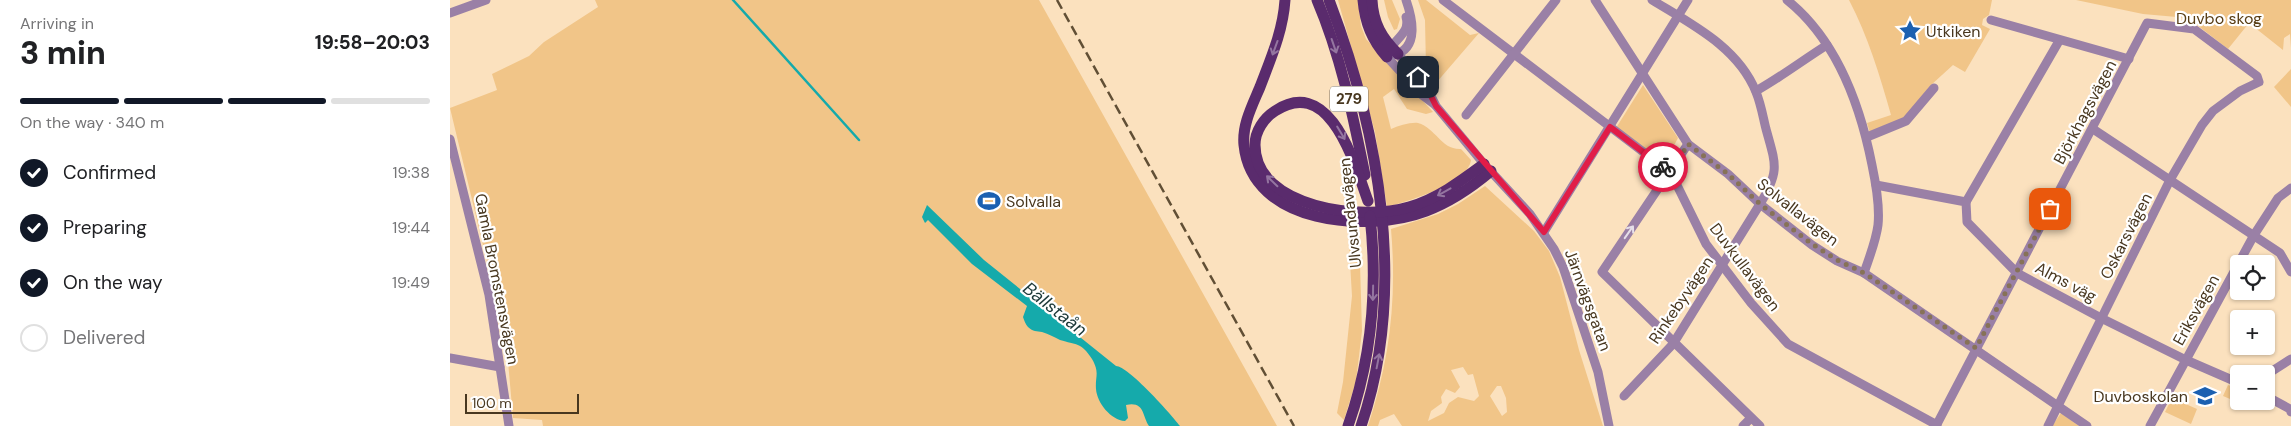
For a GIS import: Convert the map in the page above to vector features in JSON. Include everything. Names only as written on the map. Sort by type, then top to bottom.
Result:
[{"type":"main road","points":[[1284,0],[1277,43],[1245,128],[1244,144],[1247,161],[1252,175],[1268,193],[1290,206],[1311,214],[1346,221],[1379,221],[1409,216],[1442,204],[1488,168]]},
{"type":"main road","name":"Ulvsundavägen","points":[[1317,0],[1338,56],[1374,200]]},
{"type":"main road","name":"Ulvsundavägen","points":[[1329,0],[1360,93],[1374,200],[1378,250],[1361,407],[1361,426]]},
{"type":"main road","points":[[1363,0],[1367,26],[1378,47],[1392,53]]},
{"type":"main road","points":[[1372,0],[1378,29],[1392,53]]},
{"type":"main road","points":[[1374,200],[1342,134],[1321,110],[1295,103],[1278,109],[1263,122],[1255,145],[1258,162],[1267,177],[1286,193],[1314,205],[1332,210],[1372,213],[1408,208],[1447,191],[1488,168]]},
{"type":"main road","name":"Ulvsundavägen","points":[[1348,426],[1361,407]]},
{"type":"street","points":[[450,13],[485,0]]},
{"type":"street","points":[[1392,53],[1407,28],[1401,0]]},
{"type":"street","points":[[1392,53],[1408,44],[1413,29],[1413,19],[1406,0]]},
{"type":"street","name":"Duvkullavägen","points":[[1443,0],[1671,173],[1706,244],[1751,303],[1788,344],[1936,425]]},
{"type":"street","points":[[1466,115],[1556,0]]},
{"type":"street","name":"Solvallavägen","points":[[1595,0],[1688,144],[1728,174],[1760,204],[1812,244],[1837,260],[1864,273],[1976,348],[2087,426]]},
{"type":"street","name":"Rinkebyvägen","points":[[1624,396],[1673,344],[1760,204],[1771,185],[1775,171],[1773,156],[1756,91],[1745,71],[1728,51],[1652,0]]},
{"type":"street","points":[[1544,232],[1688,0]]},
{"type":"street","points":[[1787,0],[1803,15],[1827,45],[1849,84],[1867,137],[1876,185],[1878,226],[1864,273]]},
{"type":"street","points":[[1991,20],[2059,41],[2129,59]]},
{"type":"street","name":"Björkhagsvägen","points":[[1936,425],[2093,130],[2147,23],[2194,29],[2257,76],[2259,82]]},
{"type":"street","points":[[1876,185],[1966,202],[2059,41]]},
{"type":"street","points":[[1756,91],[1779,78],[1827,45]]},
{"type":"street","name":"Järnvägsgatan","points":[[1392,53],[1427,88],[1436,106],[1544,232],[1563,268],[1576,305],[1598,372],[1609,426]]},
{"type":"street","name":"Oskarsvägen","points":[[2048,426],[2170,180],[2202,125],[2213,111],[2240,91],[2259,82]]},
{"type":"street","points":[[1867,137],[1906,121],[1934,88]]},
{"type":"street","points":[[2093,130],[2254,235],[2280,254],[2291,272]]},
{"type":"street","name":"Gamla Bromstensvägen","points":[[450,138],[482,264],[509,426]]},
{"type":"street","points":[[1688,144],[1671,173],[1602,272],[1673,344],[1750,419],[1760,426]]},
{"type":"street","name":"Eriksvägen","points":[[2150,426],[2254,235],[2278,198],[2291,188]]},
{"type":"street","name":"Alms väg","points":[[1966,202],[1967,222],[2017,273],[2101,318],[2186,360],[2230,379]]},
{"type":"street","points":[[450,358],[500,367]]},
{"type":"street","points":[[2275,369],[2291,358]]},
{"type":"street","points":[[2275,401],[2290,409],[2291,412]]},
{"type":"street","points":[[1743,426],[1750,419]]},
{"type":"green space","points":[[595,0],[1039,0],[1277,426],[543,426],[542,420],[513,418],[504,316],[494,291],[450,108],[497,90],[492,74],[529,56],[544,42],[598,7]]},
{"type":"green space","points":[[1338,0],[1358,0],[1361,26],[1366,39],[1433,112],[1426,114],[1407,109],[1394,89],[1383,97],[1391,129],[1418,123],[1429,129],[1443,143],[1461,149],[1471,160],[1467,169],[1460,177],[1422,196],[1387,207],[1375,132]]},
{"type":"green space","points":[[1384,0],[1392,0],[1400,19],[1397,29],[1394,30],[1388,17]]},
{"type":"green space","points":[[1418,0],[1426,0],[1470,35],[1479,33],[1436,83],[1426,68],[1425,20]]},
{"type":"green space","points":[[1849,0],[1992,0],[1989,15],[1983,19],[1982,25],[1990,29],[1965,72],[1953,65],[1931,85],[1903,119],[1870,133],[1867,123],[1891,115],[1868,42]]},
{"type":"green space","name":"Duvbo skog","points":[[2076,0],[2291,0],[2291,48],[2290,34],[2284,38],[2283,50],[2249,23],[2228,49],[2188,18],[2143,14]]},
{"type":"green space","points":[[2291,69],[2291,107],[2274,87]]},
{"type":"green space","points":[[1643,85],[1678,138],[1664,164],[1616,128]]},
{"type":"green space","points":[[1485,186],[1534,231],[1549,251],[1560,277],[1579,350],[1603,426],[1402,426],[1394,414],[1380,420],[1378,426],[1368,426],[1382,377],[1390,329],[1393,280],[1391,229],[1438,214],[1458,204]],"holes":[[[1463,367],[1468,375],[1473,374],[1479,396],[1474,401],[1458,397],[1449,403],[1444,413],[1428,421],[1431,411],[1442,403],[1441,397],[1446,389],[1455,393],[1460,387],[1451,370]],[[1497,386],[1501,386],[1506,398],[1507,412],[1502,416],[1490,396]]]},
{"type":"green space","points":[[1348,228],[1359,231],[1362,331],[1356,381],[1344,420],[1337,413],[1343,382],[1352,296]]},
{"type":"green space","points":[[2228,385],[2230,386],[2230,399],[2223,396]]},
{"type":"green space","points":[[2172,398],[2197,409],[2191,424],[2165,412]]},
{"type":"green space","points":[[2061,413],[2079,426],[2052,426]]},
{"type":"water","points":[[927,205],[984,260],[1116,366],[1130,374],[1180,426],[1149,426],[1140,407],[1132,404],[1126,405],[1128,418],[1125,421],[1115,418],[1110,414],[1099,400],[1096,389],[1096,368],[1085,350],[1078,345],[1045,333],[1033,331],[1028,327],[1023,317],[1027,306],[972,264],[928,220],[925,223],[922,217]]},
{"type":"waterway","name":"Bällstaån","points":[[733,0],[859,140]]},
{"type":"railway","points":[[1057,0],[1294,426]]},
{"type":"way so far","points":[[1663,167],[1671,173],[1688,144],[1728,174],[1760,204],[1812,244],[1837,260],[1864,273],[1976,348],[2050,209]]},
{"type":"place","name":"Utkiken","points":[[1910,31]]},
{"type":"place","name":"Solvalla","points":[[989,201]]},
{"type":"place","name":"Duvboskolan","points":[[2205,396]]},
{"type":"route","points":[[1418,77],[1427,88],[1436,106],[1544,232],[1610,127],[1663,167]]}]
